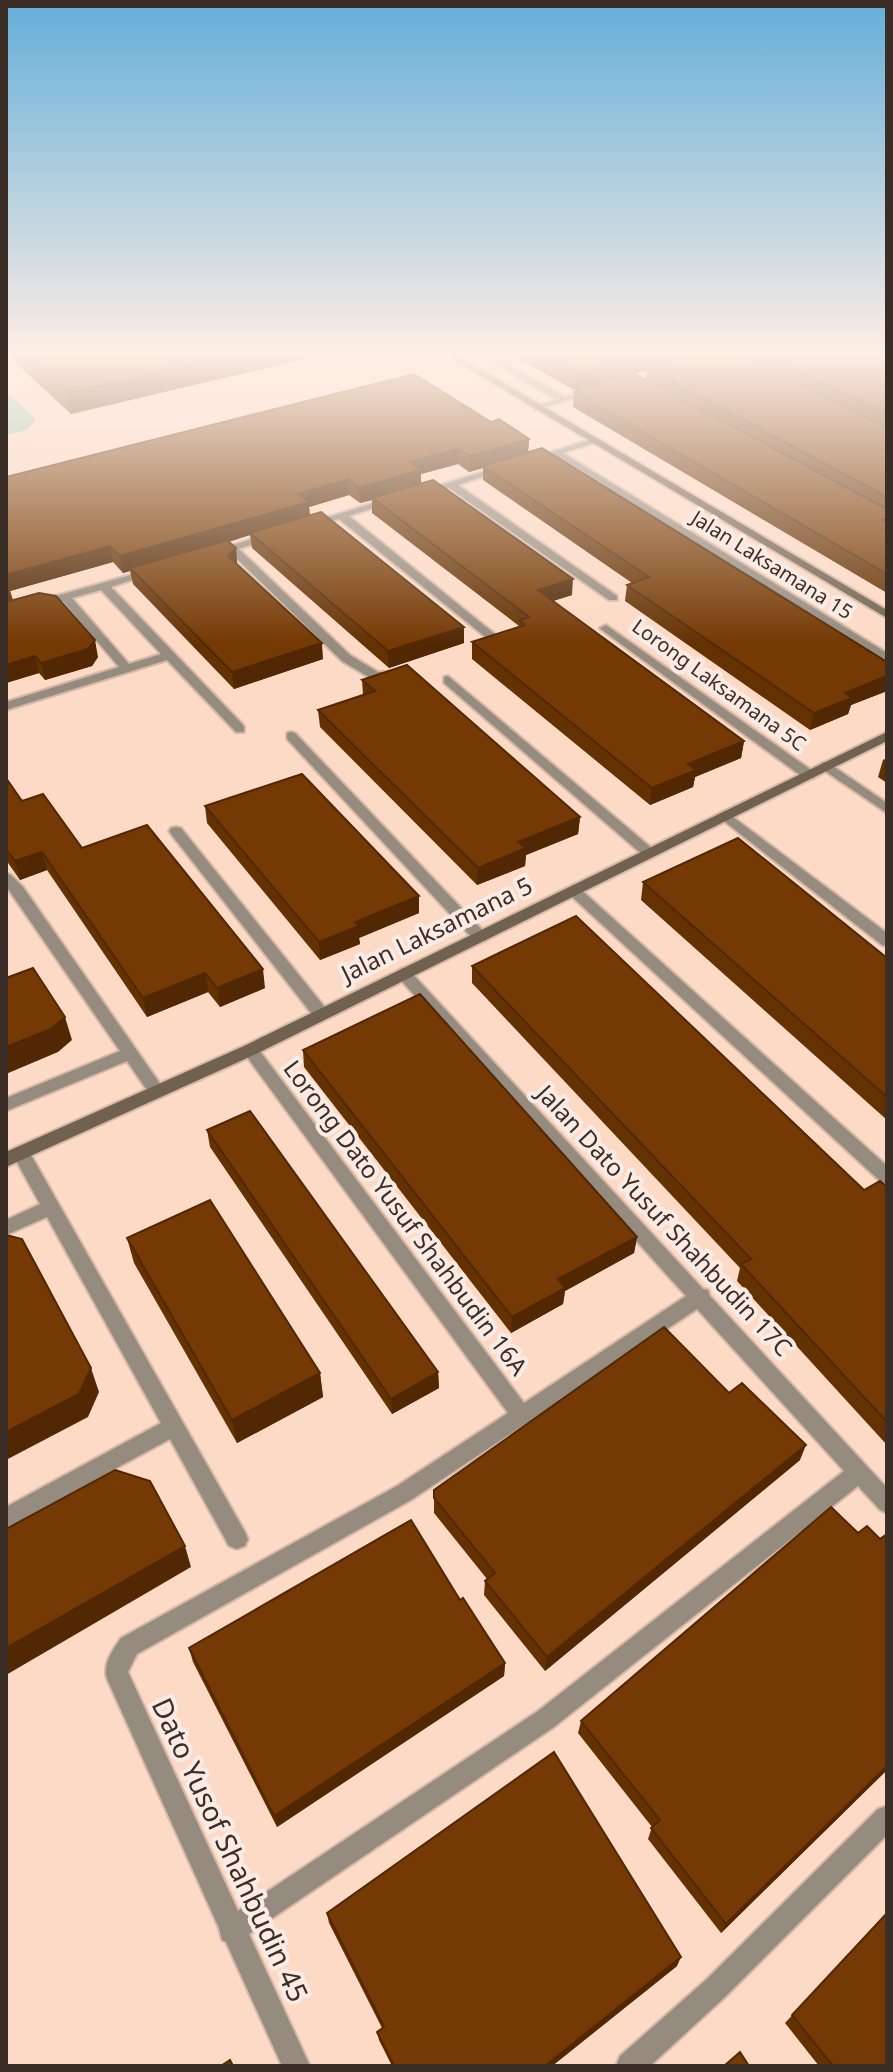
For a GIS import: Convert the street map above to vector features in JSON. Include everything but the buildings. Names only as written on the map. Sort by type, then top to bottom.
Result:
[{"type":"street","points":[[413,495],[563,451]]},
{"type":"street","points":[[611,451],[887,615]]},
{"type":"street","name":"Jalan Laksamana 15","points":[[556,453],[887,658]]},
{"type":"street","points":[[450,484],[613,598]]},
{"type":"street","points":[[300,528],[400,498]]},
{"type":"street","points":[[342,516],[497,641]]},
{"type":"street","points":[[202,557],[287,532]]},
{"type":"street","points":[[232,548],[360,669],[376,676],[401,674]]},
{"type":"street","points":[[6,614],[158,570]]},
{"type":"street","points":[[103,586],[240,729]]},
{"type":"street","points":[[65,597],[127,669]]},
{"type":"street","name":"Lorong Laksamana 5C","points":[[606,628],[809,775]]},
{"type":"street","points":[[6,706],[169,655]]},
{"type":"street","points":[[448,680],[649,853]]},
{"type":"street","points":[[291,736],[480,937]]},
{"type":"street","name":"Jalan Laksamana 5","points":[[14,1157],[250,1050],[887,736]]},
{"type":"street","points":[[827,766],[887,809]]},
{"type":"street","points":[[725,815],[887,941]]},
{"type":"street","points":[[176,831],[321,1014]]},
{"type":"street","points":[[6,878],[18,890],[157,1092]]},
{"type":"street","points":[[573,890],[887,1177]]},
{"type":"street","name":"Jalan Dato Yusuf Shahbudin 17C","points":[[403,973],[887,1503]]},
{"type":"street","name":"Lorong Dato Yusuf Shahbudin 16A","points":[[250,1050],[521,1415]]},
{"type":"street","points":[[6,1105],[130,1053]]},
{"type":"street","points":[[14,1157],[51,1207],[237,1539]]},
{"type":"street","points":[[6,1228],[51,1207]]},
{"type":"street","points":[[521,1415],[701,1296]]},
{"type":"street","name":"Dato Yusof Shahbudin 45","points":[[296,2066],[231,1931],[116,1673],[120,1658],[129,1646],[404,1493],[521,1415]]},
{"type":"street","points":[[6,1518],[174,1427]]},
{"type":"street","points":[[231,1931],[546,1719],[859,1472]]},
{"type":"street","points":[[630,2066],[716,1988],[887,1818]]}]
